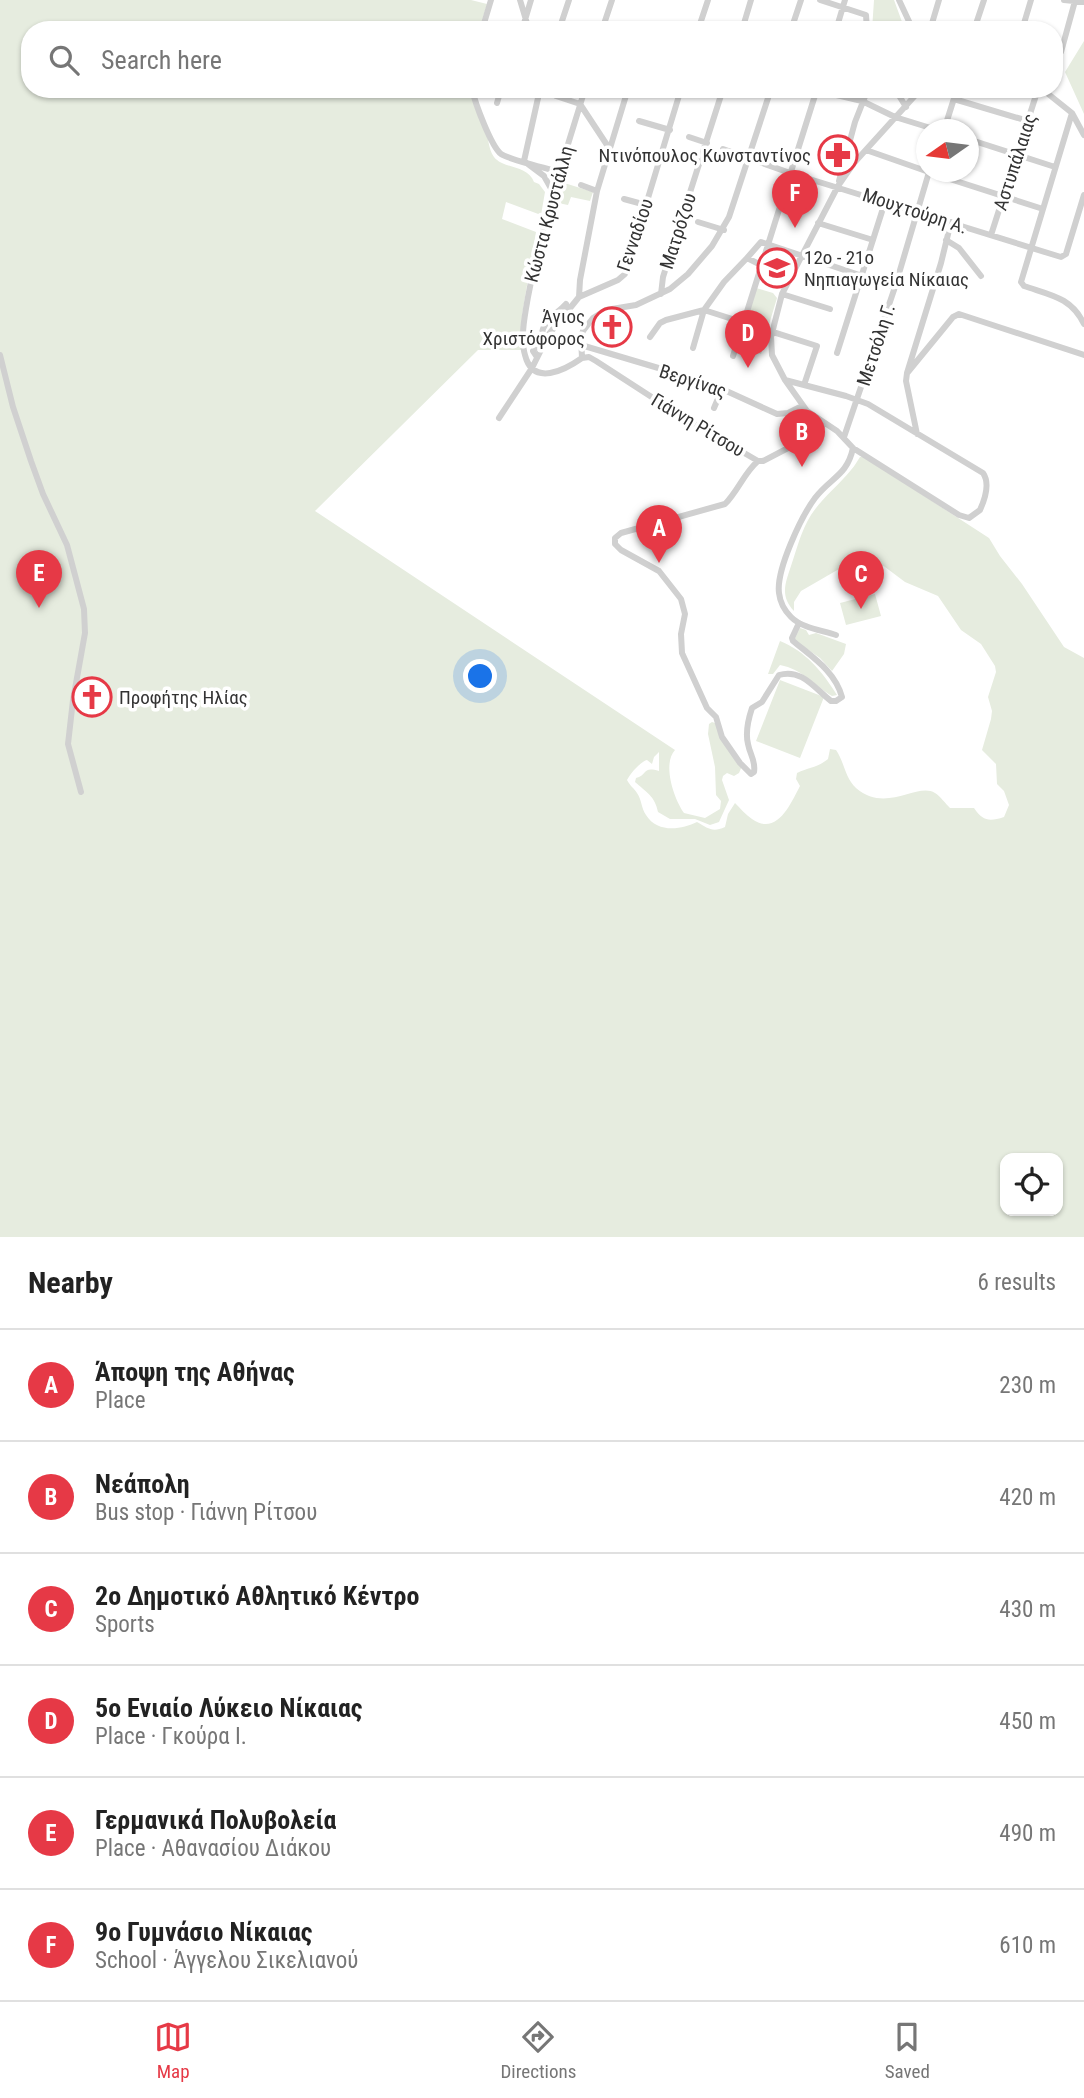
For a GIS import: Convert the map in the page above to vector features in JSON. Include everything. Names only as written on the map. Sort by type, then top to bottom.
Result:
[{"type":"street","points":[[485,21],[491,0]]},
{"type":"street","points":[[520,0],[527,21]]},
{"type":"street","points":[[525,21],[531,0]]},
{"type":"street","points":[[562,21],[569,0]]},
{"type":"street","points":[[605,21],[612,0]]},
{"type":"street","points":[[701,21],[708,0]]},
{"type":"street","points":[[745,21],[751,0]]},
{"type":"street","points":[[794,21],[801,0]]},
{"type":"street","points":[[820,0],[866,15],[866,21]]},
{"type":"street","points":[[839,21],[845,0]]},
{"type":"street","points":[[899,0],[908,21]]},
{"type":"street","points":[[933,21],[939,0]]},
{"type":"street","points":[[977,21],[984,0]]},
{"type":"street","points":[[1024,21],[1031,0]]},
{"type":"street","points":[[1064,0],[1084,2]]},
{"type":"street","points":[[1063,45],[1075,1]]},
{"type":"street","points":[[474,98],[498,152],[508,158],[559,172]]},
{"type":"street","points":[[497,103],[498,98]]},
{"type":"street","points":[[524,161],[538,98]]},
{"type":"street","points":[[562,98],[580,104],[609,148]]},
{"type":"street","name":"Κώστα Κρυστάλλη","points":[[532,368],[526,360],[523,346],[532,277],[553,192],[582,98]]},
{"type":"street","points":[[579,298],[597,191],[625,98]]},
{"type":"street","name":"Γενναδίου","points":[[499,418],[532,368],[549,334],[579,298],[625,274],[679,98]]},
{"type":"street","name":"Ματρόζου","points":[[661,294],[663,277],[720,98]]},
{"type":"street","points":[[532,368],[548,374],[582,358],[583,331],[600,313],[612,308],[636,305],[661,294],[688,274],[724,230],[768,98]]},
{"type":"street","points":[[733,356],[761,265],[764,244],[790,173],[813,98]]},
{"type":"street","points":[[849,98],[916,124]]},
{"type":"street","points":[[838,186],[864,98]]},
{"type":"street","points":[[900,98],[906,107]]},
{"type":"street","points":[[785,380],[858,400],[986,475],[987,484],[982,505],[969,518],[959,515],[853,447],[844,437],[802,406],[785,380],[772,355],[772,332],[782,294],[838,186],[850,167],[914,98]]},
{"type":"street","name":"Αστυπάλαιας","points":[[991,235],[1037,98]]},
{"type":"street","points":[[1052,98],[1072,113],[1084,135]]},
{"type":"street","points":[[948,119],[954,99],[1028,121]]},
{"type":"street","points":[[1072,113],[1021,280],[1024,286],[1069,303],[1082,314],[1084,324]]},
{"type":"street","points":[[639,121],[670,130]]},
{"type":"street","points":[[689,137],[707,143]]},
{"type":"street","points":[[979,142],[1055,167]]},
{"type":"street","name":"Μουχτούρη Α.","points":[[723,149],[790,173],[1061,257],[1066,254],[1084,195]]},
{"type":"street","points":[[866,150],[916,168]]},
{"type":"street","points":[[524,161],[544,176],[553,192]]},
{"type":"street","name":"Μετσόλη Γ.","points":[[844,437],[895,287],[926,182]]},
{"type":"street","points":[[961,182],[1043,209]]},
{"type":"street","points":[[581,185],[597,191]]},
{"type":"street","points":[[624,199],[646,205]]},
{"type":"street","points":[[838,353],[885,202]]},
{"type":"street","points":[[698,222],[724,230]]},
{"type":"street","points":[[917,434],[906,373],[951,222]]},
{"type":"street","points":[[818,223],[873,240]]},
{"type":"street","points":[[946,240],[960,248],[981,276]]},
{"type":"street","points":[[764,244],[895,287]]},
{"type":"street","points":[[693,348],[704,310],[724,282],[764,244]]},
{"type":"street","points":[[747,258],[761,265]]},
{"type":"street","points":[[782,294],[830,309]]},
{"type":"street","points":[[537,357],[533,351],[542,338],[541,332],[545,323],[566,304]]},
{"type":"street","points":[[650,337],[660,323],[704,310],[817,346],[804,384]]},
{"type":"street","points":[[906,373],[953,317],[959,314],[1084,355]]},
{"type":"street","name":"Βεργίνας","points":[[581,345],[722,389],[778,414],[788,413],[802,406]]},
{"type":"street","points":[[0,355],[30,461],[67,545],[84,609],[85,633],[68,744],[81,792]]},
{"type":"street","name":"Γιάννη Ρίτσου","points":[[582,358],[596,361],[684,418],[758,461],[763,461],[817,433],[824,424]]},
{"type":"street","points":[[714,408],[722,389]]},
{"type":"street","points":[[835,635],[799,623],[786,611],[779,595],[779,587],[793,537],[809,506],[818,494],[845,470],[853,447]]},
{"type":"street","points":[[758,461],[748,470],[725,504],[621,533],[615,538],[615,544],[659,571],[681,598],[685,614],[681,634],[682,653],[707,708],[716,717],[722,737],[751,774],[754,772],[755,762],[747,742],[747,722],[751,708],[762,702],[779,675],[783,673],[805,678],[831,701],[840,700],[842,696],[821,662],[793,641],[799,623]]},
{"type":"shaded area","points":[[0,0],[471,0],[487,4],[482,21],[21,21],[21,98],[475,98],[494,157],[503,164],[526,173],[545,192],[541,215],[506,202],[502,219],[536,232],[522,315],[521,350],[478,350],[315,511],[675,750],[671,756],[669,772],[677,799],[684,813],[705,818],[720,809],[721,801],[716,795],[715,767],[708,734],[709,724],[715,723],[742,766],[734,776],[727,773],[723,776],[729,800],[719,822],[710,825],[695,819],[670,819],[658,812],[652,798],[635,782],[636,778],[647,770],[659,771],[659,752],[652,764],[644,761],[627,780],[639,796],[646,815],[656,825],[677,828],[697,822],[710,829],[721,829],[725,827],[728,814],[735,803],[761,823],[776,821],[787,809],[800,786],[796,779],[797,773],[824,762],[828,759],[830,749],[836,750],[852,784],[867,795],[889,798],[928,791],[937,794],[950,808],[974,808],[980,816],[987,819],[1004,817],[1009,805],[1004,791],[997,784],[996,764],[982,750],[991,719],[988,697],[996,672],[995,666],[981,644],[961,630],[938,596],[905,582],[877,561],[863,560],[846,565],[801,591],[794,602],[794,611],[785,595],[797,546],[811,515],[860,457],[864,457],[989,538],[1064,647],[1084,658],[1084,1237],[0,1237]]},
{"type":"shaded area","points":[[874,0],[894,0],[902,21],[873,21]]},
{"type":"shaded area","points":[[1084,41],[1084,114],[1065,72]]},
{"type":"shaded area","points":[[558,181],[593,192],[590,201],[571,197],[568,205],[553,202]]},
{"type":"shaded area","points":[[756,288],[773,293],[777,298],[767,331],[745,322]]},
{"type":"shaded area","points":[[742,332],[766,339],[761,354],[738,347]]},
{"type":"shaded area","points":[[875,594],[881,616],[846,625],[840,603]]},
{"type":"shaded area","points":[[800,628],[806,630],[809,635],[816,633],[846,644],[844,654],[832,671],[820,658],[794,640]]},
{"type":"shaded area","points":[[780,641],[797,650],[812,663],[837,695],[832,696],[788,667],[780,665],[773,674],[768,674]]},
{"type":"shaded area","points":[[780,680],[824,697],[800,758],[756,741]]},
{"type":"place","name":"Ντινόπουλος Κωνσταντίνος","points":[[838,155]]},
{"type":"place","name":"9ο Γυμνάσιο Νίκαιας","points":[[795,228]]},
{"type":"place","name":"12ο - 21ο Νηπιαγωγεία Νίκαιας","points":[[777,268]]},
{"type":"place","name":"Άγιος Χριστόφορος","points":[[612,327]]},
{"type":"place","name":"5ο Ενιαίο Λύκειο Νίκαιας","points":[[748,368]]},
{"type":"place","name":"Νεάπολη","points":[[802,467]]},
{"type":"place","name":"Άποψη της Αθήνας","points":[[659,563]]},
{"type":"place","name":"Γερμανικά Πολυβολεία","points":[[39,608]]},
{"type":"place","name":"2o Δημοτικό Αθλητικό Κέντρο","points":[[861,609]]},
{"type":"place","name":"Προφήτης Ηλίας","points":[[92,697]]}]
